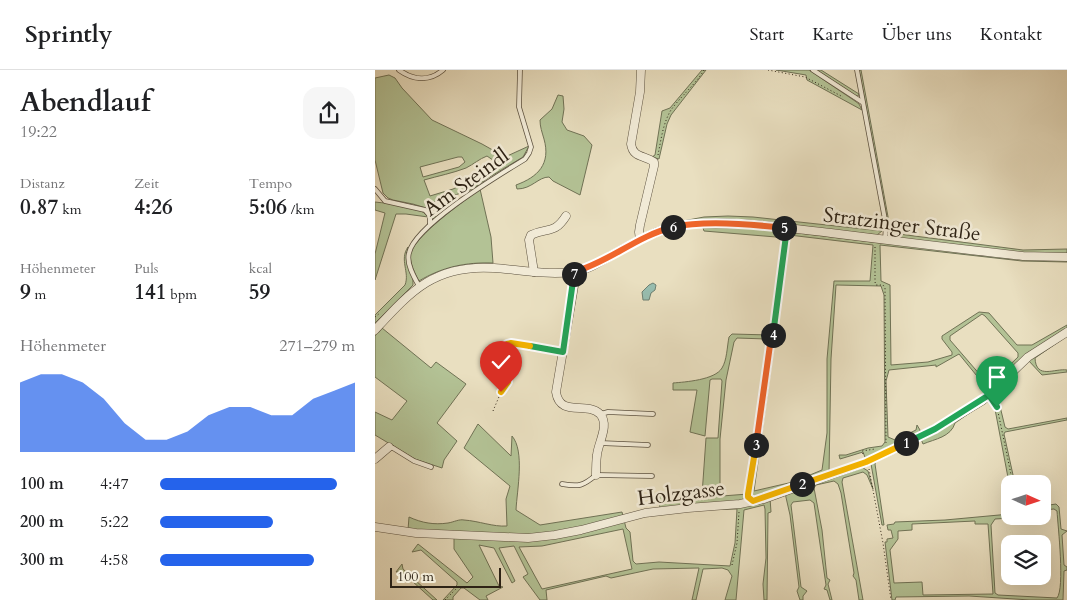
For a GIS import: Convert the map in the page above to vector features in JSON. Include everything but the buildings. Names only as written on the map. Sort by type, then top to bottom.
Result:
[{"type":"street","points":[[640,240],[640,225],[654,162],[636,155],[632,151],[631,144],[640,92],[641,70]]},
{"type":"street","points":[[534,272],[529,240],[531,235],[548,231],[560,225],[566,216]]},
{"type":"street","name":"Stratzinger Straße","points":[[375,330],[407,296],[432,278],[477,268],[534,272],[574,272],[590,267],[640,240],[683,225],[758,224],[1023,256],[1067,256]]},
{"type":"street","points":[[574,272],[575,280],[556,392],[559,402],[568,407],[594,410],[600,415],[603,422],[597,454],[596,475]]},
{"type":"street","name":"Holzgasse","points":[[375,527],[416,533],[528,538],[581,530],[645,513],[740,504],[753,501],[866,462],[935,429],[989,395],[1028,357],[1067,332]]},
{"type":"street","points":[[375,459],[389,448]]},
{"type":"lane","points":[[399,70],[409,76],[424,78],[431,77],[443,70]]},
{"type":"lane","name":"Am Steindl","points":[[419,286],[408,255],[415,241],[430,224],[478,187],[525,159],[529,153],[531,147],[530,139],[519,107],[520,70]]},
{"type":"lane","points":[[813,70],[862,102]]},
{"type":"lane","points":[[857,70],[886,225],[885,240]]},
{"type":"lane","points":[[375,189],[385,201],[425,210],[430,216],[430,224]]},
{"type":"lane","points":[[508,382],[505,349],[507,344],[511,343],[563,352]]},
{"type":"lane","points":[[600,415],[608,412],[653,414]]},
{"type":"lane","points":[[600,443],[648,445]]},
{"type":"lane","points":[[389,448],[393,448],[413,461],[431,467]]},
{"type":"lane","points":[[563,484],[583,485],[596,475],[652,476]]},
{"type":"path","points":[[654,162],[658,156],[665,122],[672,109],[704,70]]},
{"type":"path","points":[[768,70],[805,77],[841,96],[854,97]]},
{"type":"path","points":[[753,501],[748,497],[748,494],[770,345],[774,332],[787,228]]},
{"type":"path","points":[[875,239],[875,282],[876,285],[883,285],[885,288],[886,445]]},
{"type":"path","points":[[493,411],[508,382]]},
{"type":"path","points":[[989,395],[997,407],[1011,475]]},
{"type":"path","points":[[862,451],[877,449]]},
{"type":"path","points":[[866,462],[872,479],[885,552],[891,600]]},
{"type":"path","points":[[732,564],[737,543],[740,504]]},
{"type":"path","points":[[445,600],[459,586]]},
{"type":"shaded area","points":[[702,70],[706,70],[671,115],[659,159],[652,157],[655,155],[662,111],[670,108]]},
{"type":"shaded area","points":[[776,70],[809,70],[859,104],[862,110],[807,80],[806,75]]},
{"type":"shaded area","points":[[816,70],[821,70],[859,94],[858,96],[856,96]]},
{"type":"shaded area","points":[[859,70],[861,70],[891,233],[1023,250],[1067,249],[1067,254],[1023,253],[891,238],[889,236]]},
{"type":"shaded area","points":[[389,75],[395,78],[432,120],[505,157],[529,146],[523,157],[473,189],[434,202],[432,208],[436,218],[433,219],[430,211],[426,208],[393,200],[383,193],[375,160],[375,78]],"holes":[[[487,156],[503,167],[453,189],[430,196],[424,180],[466,168]],[[462,157],[465,162],[459,167],[423,177],[420,167]]]},
{"type":"shaded area","points":[[558,95],[563,96],[562,122],[567,130],[584,136],[592,145],[580,195],[549,177],[527,187],[517,189],[516,185],[536,174],[544,162],[546,148],[540,120],[552,109]]},
{"type":"shaded area","points":[[480,189],[491,237],[493,263],[473,263],[455,266],[436,272],[419,281],[410,258],[413,247],[429,229]]},
{"type":"shaded area","points":[[375,202],[411,207],[418,209],[428,217],[396,214],[375,280],[375,254],[385,213],[375,210]]},
{"type":"shaded area","points":[[728,216],[882,231],[877,235],[758,221],[683,221],[704,217]]},
{"type":"shaded area","points":[[703,228],[758,228],[880,243],[1067,259],[1067,262],[1022,261],[880,245],[881,281],[890,285],[891,365],[928,362],[952,355],[942,336],[979,312],[989,313],[1017,345],[1032,345],[1067,325],[1067,330],[990,392],[959,354],[936,367],[936,365],[889,370],[886,381],[888,437],[895,440],[916,430],[917,425],[920,434],[866,460],[863,452],[840,459],[839,455],[882,446],[885,442],[884,295],[881,286],[836,285],[831,359],[829,473],[763,497],[660,509],[659,496],[702,495],[706,438],[718,438],[721,379],[710,380],[705,436],[690,432],[697,390],[673,390],[673,383],[699,380],[718,372],[724,365],[729,337],[732,334],[770,335],[773,332],[778,315],[754,491],[793,482],[822,470],[827,433],[827,359],[834,281],[870,281],[873,245],[789,235],[788,238],[704,231]],"holes":[[[982,314],[1018,353],[1018,357],[988,384],[950,340],[950,336]],[[737,338],[766,339],[768,342],[748,494],[722,496],[720,493],[720,439],[726,380],[734,342]]]},
{"type":"shaded area","points":[[408,247],[407,258],[413,285],[375,323],[375,315],[405,285],[404,257]]},
{"type":"shaded area","points":[[653,283],[656,285],[655,290],[651,293],[649,300],[643,300],[642,292]]},
{"type":"shaded area","points":[[382,328],[431,368],[436,362],[466,384],[437,423],[457,441],[444,460],[442,468],[415,459],[375,435],[375,412],[392,420],[407,401],[375,377],[375,336]]},
{"type":"shaded area","points":[[1067,334],[1067,336],[1035,358],[1036,365],[1042,371],[1067,370],[1067,372],[1042,375],[1028,360]]},
{"type":"shaded area","points":[[999,387],[998,398],[1005,427],[1008,429],[1067,418],[1067,420],[1005,432],[1013,475],[1008,475],[992,401],[995,399],[994,394]]},
{"type":"shaded area","points":[[987,399],[990,399],[955,423],[953,428],[946,434],[923,444],[921,439]]},
{"type":"shaded area","points":[[478,424],[511,456],[512,436],[516,443],[519,461],[516,510],[540,525],[622,512],[626,528],[630,532],[633,561],[636,564],[659,562],[730,566],[735,543],[737,509],[689,510],[770,498],[771,512],[768,513],[767,600],[764,600],[763,584],[766,558],[764,505],[744,510],[736,600],[725,600],[732,576],[728,570],[722,568],[703,569],[696,600],[692,600],[699,568],[653,569],[611,578],[606,576],[546,590],[547,600],[540,600],[523,577],[528,574],[514,546],[499,548],[515,581],[512,583],[494,548],[479,545],[499,586],[503,587],[486,596],[488,600],[480,600],[464,588],[461,588],[453,597],[453,600],[443,600],[457,585],[457,582],[421,550],[412,552],[418,544],[467,583],[473,577],[454,549],[454,531],[408,530],[409,517],[433,524],[462,520],[507,526],[506,499],[510,486],[464,448]],"holes":[[[623,529],[632,569],[542,589],[519,547],[542,546]]]},
{"type":"shaded area","points":[[909,444],[911,446],[876,461],[875,464],[884,525],[882,525],[871,464],[873,461]]},
{"type":"shaded area","points":[[860,466],[868,471],[873,489],[867,475],[863,472],[843,478],[842,482],[863,600],[859,600],[856,580],[853,576],[841,493],[838,484],[834,481],[816,485],[814,488],[832,600],[830,600],[827,590],[824,589],[826,585],[814,503],[810,500],[793,502],[791,505],[801,587],[807,591],[803,596],[803,600],[800,600],[797,591],[799,587],[790,515],[785,493]]},
{"type":"shaded area","points":[[1056,504],[1059,507],[1061,529],[1067,531],[1062,535],[1064,565],[1067,567],[1067,570],[1064,571],[1063,600],[969,596],[896,597],[895,600],[892,600],[885,542],[887,542],[887,539],[893,538],[891,530],[888,530],[887,525],[894,524],[895,522],[1001,515],[1001,519],[995,519],[991,525],[995,593],[998,595],[1057,598],[1061,582],[1061,570],[1057,511],[1051,509],[1051,505]],"holes":[[[975,521],[975,524],[988,524],[993,594],[923,595],[922,582],[894,583],[890,550],[898,539],[898,531],[912,530],[912,524]]]},
{"type":"shaded area","points":[[402,564],[403,569],[437,600],[433,600],[402,572],[396,572]]},
{"type":"route","points":[[501,392],[508,382],[505,349],[507,344],[511,343],[563,352],[575,280],[574,272],[590,267],[640,240],[667,229],[683,225],[758,224],[787,228],[774,332],[771,337],[748,494],[748,497],[753,501],[764,499],[866,462],[935,429],[989,395],[997,407]]}]
